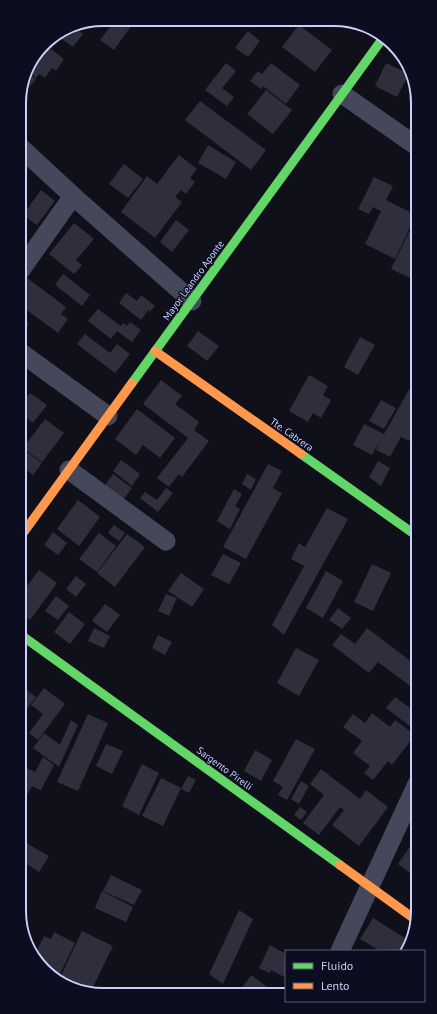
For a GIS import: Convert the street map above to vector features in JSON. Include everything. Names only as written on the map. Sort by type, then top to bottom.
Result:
[{"type":"street","name":"Mayor Leandro Aponte","points":[[26,529],[380,42]]},
{"type":"street","points":[[342,94],[411,142]]},
{"type":"street","points":[[26,152],[73,196],[192,300]]},
{"type":"street","points":[[26,263],[73,196]]},
{"type":"street","name":"Tte. Cabrera","points":[[155,351],[411,532]]},
{"type":"street","points":[[26,356],[108,416]]},
{"type":"street","points":[[69,470],[166,541]]},
{"type":"street","name":"Sargento Pirelli","points":[[26,639],[411,916]]},
{"type":"street","points":[[340,950],[411,797]]},
{"type":"building","points":[[111,26],[131,26],[114,50],[100,40]]},
{"type":"building","points":[[298,26],[300,26],[332,50],[315,72],[282,47]]},
{"type":"building","points":[[79,30],[83,34],[73,47],[61,38]]},
{"type":"building","points":[[248,31],[260,41],[248,57],[235,48]]},
{"type":"building","points":[[50,48],[64,59],[56,71],[52,68],[45,78],[39,74],[36,78],[32,75],[34,69],[42,56]]},
{"type":"building","points":[[226,63],[236,71],[222,88],[234,97],[227,106],[205,90]]},
{"type":"building","points":[[271,63],[300,85],[286,104],[263,86],[261,89],[250,81],[258,71],[262,74]]},
{"type":"building","points":[[386,63],[404,72],[407,79],[397,97],[375,86]]},
{"type":"building","points":[[31,76],[36,79],[28,89]]},
{"type":"building","points":[[266,90],[292,110],[273,134],[247,114]]},
{"type":"building","points":[[200,101],[266,150],[251,170],[185,120]]},
{"type":"building","points":[[208,145],[236,162],[226,179],[198,163]]},
{"type":"building","points":[[179,155],[197,169],[190,178],[195,182],[186,194],[181,190],[175,197],[182,202],[155,238],[121,212],[147,176],[157,184]]},
{"type":"building","points":[[124,164],[143,179],[128,198],[109,184]]},
{"type":"building","points":[[374,177],[393,186],[386,200],[411,212],[411,225],[395,259],[365,244],[381,211],[373,207],[369,214],[358,209]]},
{"type":"building","points":[[41,190],[55,201],[37,225],[26,217],[26,211]]},
{"type":"building","points":[[176,220],[189,230],[172,252],[160,242]]},
{"type":"building","points":[[74,223],[94,239],[76,260],[82,265],[74,274],[49,254]]},
{"type":"building","points":[[409,232],[411,233],[411,279],[391,269]]},
{"type":"building","points":[[63,274],[90,295],[82,306],[55,285]]},
{"type":"building","points":[[27,278],[66,307],[61,314],[68,319],[58,333],[26,309]]},
{"type":"building","points":[[126,293],[137,301],[141,295],[155,306],[150,312],[148,310],[141,320],[119,303]]},
{"type":"building","points":[[98,309],[121,326],[123,323],[127,326],[130,322],[141,330],[132,342],[117,331],[111,339],[88,321]]},
{"type":"building","points":[[198,331],[219,346],[207,361],[187,346]]},
{"type":"building","points":[[85,334],[110,353],[117,344],[130,354],[115,373],[77,344]]},
{"type":"building","points":[[360,337],[375,345],[358,375],[344,367]]},
{"type":"building","points":[[309,375],[328,386],[323,395],[331,400],[321,418],[313,413],[308,422],[289,411]]},
{"type":"building","points":[[161,380],[182,396],[175,404],[199,422],[194,430],[209,441],[182,477],[179,474],[169,487],[157,478],[188,438],[143,404]]},
{"type":"building","points":[[411,386],[411,437],[409,441],[401,437],[390,457],[376,450],[381,439],[372,455],[353,445],[364,424],[384,434]]},
{"type":"building","points":[[30,393],[47,405],[33,423],[26,418],[26,398]]},
{"type":"building","points":[[381,400],[396,408],[384,429],[369,421]]},
{"type":"building","points":[[137,409],[175,438],[160,458],[143,445],[136,455],[115,439]]},
{"type":"building","points":[[45,419],[64,433],[42,462],[26,450],[26,444]]},
{"type":"building","points":[[26,451],[42,463],[33,475],[26,470]]},
{"type":"building","points":[[121,460],[140,474],[132,486],[113,471]]},
{"type":"building","points":[[378,461],[390,468],[381,486],[369,477]]},
{"type":"building","points":[[268,464],[282,471],[273,488],[282,493],[246,559],[223,547]]},
{"type":"building","points":[[113,474],[132,488],[123,500],[105,485]]},
{"type":"building","points":[[247,474],[256,479],[251,490],[242,484]]},
{"type":"building","points":[[166,488],[173,493],[158,512],[140,498],[145,492],[157,500]]},
{"type":"building","points":[[234,489],[242,494],[235,506],[240,509],[230,529],[217,521]]},
{"type":"building","points":[[78,500],[100,517],[79,546],[57,529]]},
{"type":"building","points":[[327,508],[348,519],[284,635],[272,625],[304,566],[291,559],[299,543],[305,547]]},
{"type":"building","points":[[114,525],[125,533],[119,541],[108,533]]},
{"type":"building","points":[[53,532],[67,543],[58,555],[44,545]]},
{"type":"building","points":[[99,533],[116,546],[97,572],[79,559]]},
{"type":"building","points":[[127,534],[145,547],[115,587],[97,573]]},
{"type":"building","points":[[223,554],[241,563],[229,584],[211,575]]},
{"type":"building","points":[[372,564],[391,573],[373,611],[354,602]]},
{"type":"building","points":[[39,570],[57,583],[30,620],[26,617],[26,587]]},
{"type":"building","points":[[326,571],[343,581],[323,618],[306,608]]},
{"type":"building","points":[[181,573],[204,589],[192,607],[168,591]]},
{"type":"building","points":[[76,576],[86,584],[76,597],[66,589]]},
{"type":"building","points":[[166,594],[177,598],[169,616],[158,611]]},
{"type":"building","points":[[56,596],[69,606],[58,620],[45,611]]},
{"type":"building","points":[[105,604],[120,615],[107,632],[92,621]]},
{"type":"building","points":[[338,608],[351,618],[342,629],[329,620]]},
{"type":"building","points":[[69,612],[85,624],[70,644],[54,632]]},
{"type":"building","points":[[94,628],[110,636],[104,648],[88,641]]},
{"type":"building","points":[[367,628],[411,661],[411,687],[378,662],[369,673],[332,645],[341,634],[355,644]]},
{"type":"building","points":[[158,635],[172,642],[165,655],[152,648]]},
{"type":"building","points":[[296,648],[319,660],[299,696],[277,683]]},
{"type":"building","points":[[44,688],[65,704],[38,740],[29,733],[43,714],[31,705]]},
{"type":"building","points":[[26,690],[36,697],[26,710]]},
{"type":"building","points":[[395,697],[411,709],[411,727],[386,708]]},
{"type":"building","points":[[372,713],[390,727],[395,720],[411,732],[411,740],[392,765],[388,761],[373,780],[364,773],[370,766],[353,753],[362,741],[343,727],[353,714],[365,723]]},
{"type":"building","points":[[88,714],[108,723],[78,791],[57,782]]},
{"type":"building","points":[[71,720],[78,725],[59,767],[33,748],[44,733],[60,745]]},
{"type":"building","points":[[296,739],[315,749],[287,800],[278,795],[283,787],[273,781]]},
{"type":"building","points":[[106,744],[123,751],[112,774],[96,766]]},
{"type":"building","points":[[255,750],[272,760],[261,781],[244,771]]},
{"type":"building","points":[[43,757],[54,765],[41,790],[32,786],[27,795],[26,770],[27,768],[35,772]]},
{"type":"building","points":[[142,764],[159,773],[139,815],[122,806]]},
{"type":"building","points":[[321,769],[360,799],[366,790],[388,807],[359,846],[332,825],[344,810],[340,807],[319,835],[303,823],[324,795],[310,784]]},
{"type":"building","points":[[188,776],[196,780],[189,793],[181,789]]},
{"type":"building","points":[[161,778],[181,788],[163,826],[142,816]]},
{"type":"building","points":[[301,781],[309,786],[299,804],[291,799]]},
{"type":"building","points":[[300,807],[307,812],[301,820],[294,815]]},
{"type":"building","points":[[26,843],[49,856],[39,872],[26,864]]},
{"type":"building","points":[[411,845],[411,874],[398,864]]},
{"type":"building","points":[[111,875],[142,890],[134,905],[103,891]]},
{"type":"building","points":[[102,891],[133,907],[126,922],[95,908]]},
{"type":"building","points":[[239,910],[253,919],[223,984],[209,974]]},
{"type":"building","points":[[373,918],[406,939],[401,950],[378,950],[360,939]]},
{"type":"building","points":[[82,931],[113,946],[93,987],[78,984],[61,976]]},
{"type":"building","points":[[54,932],[75,943],[60,975],[45,962],[37,950],[44,936],[51,939]]},
{"type":"building","points":[[270,945],[285,953],[285,977],[271,970],[270,973],[259,968]]},
{"type":"building","points":[[251,975],[268,988],[242,988]]},
{"type":"traffic: fast","points":[[132,383],[380,42]]},
{"type":"traffic: fast","points":[[301,454],[411,532]]},
{"type":"traffic: fast","points":[[26,639],[340,865]]},
{"type":"traffic: slow","points":[[155,351],[301,454]]},
{"type":"traffic: slow","points":[[26,529],[132,383]]},
{"type":"traffic: slow","points":[[340,865],[411,916]]}]
